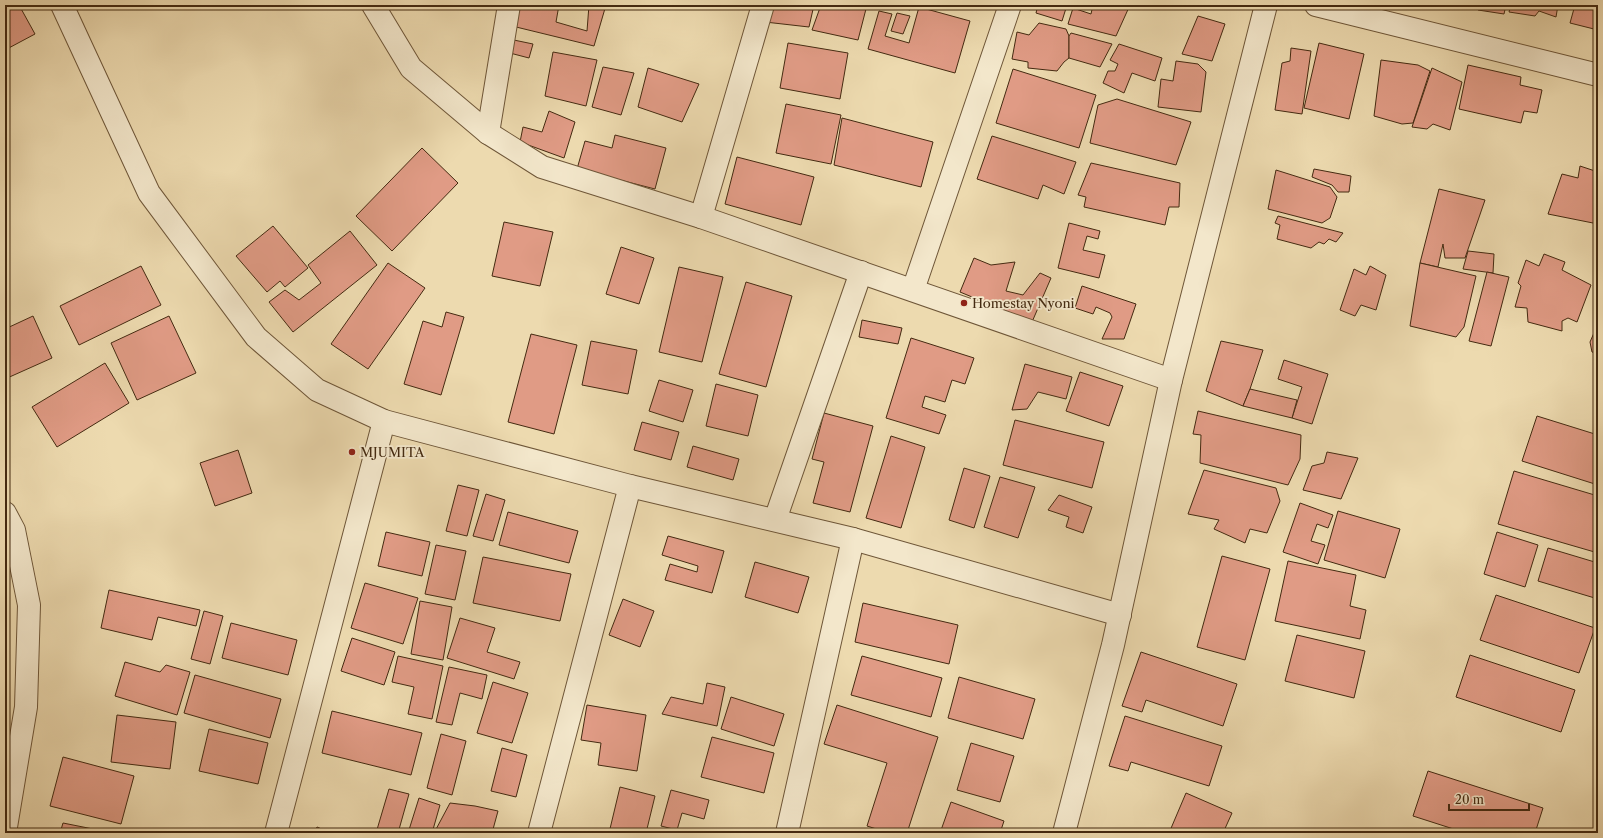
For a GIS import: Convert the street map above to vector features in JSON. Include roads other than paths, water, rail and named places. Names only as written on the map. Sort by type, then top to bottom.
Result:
[{"type":"street","points":[[62,5],[149,193],[256,337],[317,390],[384,421],[630,486],[853,539],[1120,614]]},
{"type":"street","points":[[372,5],[411,68],[488,133],[542,167],[701,217],[1171,380]]},
{"type":"street","points":[[488,133],[509,5]]},
{"type":"street","points":[[701,217],[763,5]]},
{"type":"street","points":[[913,290],[1010,5]]},
{"type":"street","points":[[1064,833],[1113,645],[1171,380],[1266,5]]},
{"type":"street","points":[[1316,5],[1598,75]]},
{"type":"street","points":[[775,520],[861,272]]},
{"type":"street","points":[[276,833],[384,421]]},
{"type":"street","points":[[539,833],[630,486]]},
{"type":"street","points":[[5,513],[14,530],[29,604],[26,706],[5,831]]},
{"type":"street","points":[[787,833],[853,539]]},
{"type":"place","name":"Homestay Nyoni","points":[[964,303]]},
{"type":"place","name":"MJUMITA","points":[[352,452]]}]
